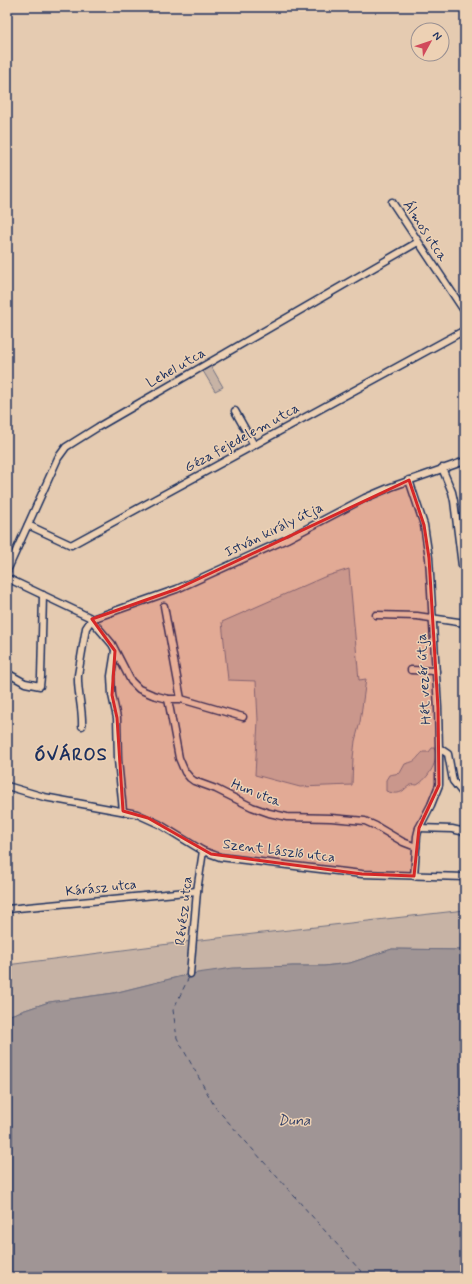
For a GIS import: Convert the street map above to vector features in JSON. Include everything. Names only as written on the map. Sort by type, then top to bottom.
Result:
[{"type":"street","name":"Álmos utca","points":[[392,202],[465,312]]},
{"type":"street","name":"Lehel utca","points":[[7,571],[61,451],[70,444],[418,242]]},
{"type":"street","name":"Géza fejedelem utca","points":[[28,525],[71,545],[465,330]]},
{"type":"street","points":[[235,411],[254,445]]},
{"type":"street","name":"István király útja","points":[[92,619],[177,589],[293,536],[365,498],[465,460]]},
{"type":"street","points":[[442,468],[451,488],[454,501],[462,566]]},
{"type":"street","name":"Hét vezér útja","points":[[409,480],[425,531],[429,558],[439,748],[439,785],[419,828],[414,876]]},
{"type":"street","points":[[7,578],[83,613],[92,619],[112,644],[127,675],[135,686],[145,692],[168,699],[181,698],[243,718]]},
{"type":"street","points":[[7,673],[25,682],[40,686],[43,595]]},
{"type":"street","points":[[164,606],[181,698]]},
{"type":"street","points":[[376,615],[401,615],[465,623]]},
{"type":"street","points":[[82,726],[83,715],[77,682],[86,628],[92,619]]},
{"type":"street","points":[[115,651],[111,676],[112,695],[117,718],[118,760],[123,811]]},
{"type":"street","points":[[410,670],[436,671]]},
{"type":"street","name":"Hun utca","points":[[168,699],[179,758],[185,772],[194,781],[216,789],[252,807],[278,816],[287,818],[365,821],[403,842],[416,847]]},
{"type":"street","points":[[439,748],[448,754],[453,781],[465,796]]},
{"type":"street","name":"Szent László utca","points":[[7,786],[44,797],[137,814],[154,821],[203,851],[220,857],[362,874],[465,877]]},
{"type":"street","points":[[419,828],[452,829],[465,832]]},
{"type":"street","name":"Révész utca","points":[[190,974],[197,891],[203,851]]},
{"type":"street","name":"Kárász utca","points":[[7,909],[197,891]]},
{"type":"highlighted area","points":[[409,480],[424,525],[429,558],[438,708],[439,785],[419,828],[414,876],[362,874],[211,854],[148,818],[123,811],[117,718],[112,695],[115,651],[92,619],[177,589]]},
{"type":"shaded area","points":[[211,366],[223,387],[215,391],[203,371]]},
{"type":"shaded area","points":[[349,569],[359,680],[366,679],[360,722],[355,741],[352,785],[300,787],[255,775],[258,720],[256,681],[228,680],[222,622],[324,577]]},
{"type":"shaded area","points":[[432,748],[434,748],[435,753],[434,763],[429,774],[421,782],[417,785],[409,786],[398,793],[386,791],[386,780],[389,775],[400,773],[405,764],[414,761],[423,752],[429,752]]},
{"type":"shaded area","points":[[465,910],[465,950],[392,949],[350,963],[190,974],[114,993],[49,1002],[7,1016],[7,965],[192,941]]},
{"type":"water","name":"Duna","points":[[392,949],[465,950],[465,1277],[7,1277],[7,1016],[49,1002],[114,993],[190,974],[233,968],[324,966],[350,963]]},
{"type":"ferry route","points":[[189,977],[173,1010],[177,1038],[215,1107],[366,1277]]},
{"type":"district","name":"ÓVÁROS","points":[[71,755]]}]
